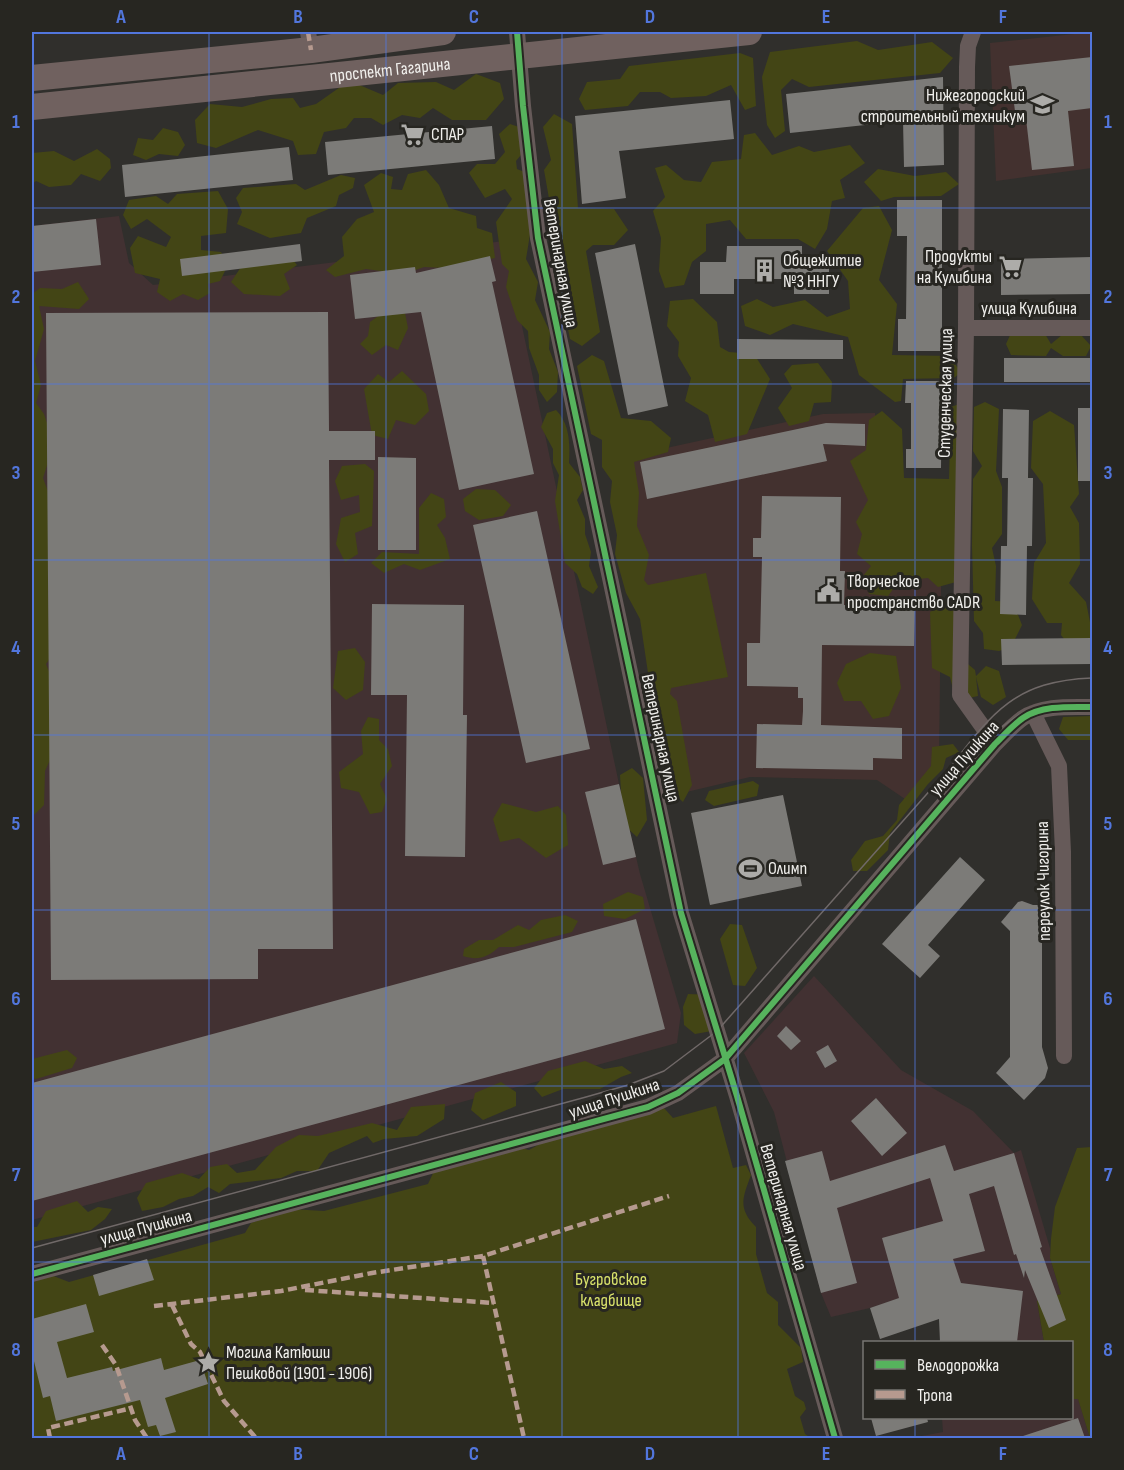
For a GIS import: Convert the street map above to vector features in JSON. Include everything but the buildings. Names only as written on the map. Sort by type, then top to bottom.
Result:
[{"type":"main road","name":"проспект Гагарина","points":[[32,78],[310,41],[443,32]]},
{"type":"main road","name":"проспект Гагарина","points":[[32,107],[519,44],[749,32]]},
{"type":"street","name":"Студенческая улица","points":[[973,32],[968,46],[967,78],[966,328],[960,695],[995,744]]},
{"type":"street","name":"Ветеринарная улица","points":[[519,44],[523,106],[538,238],[681,913],[835,1438]]},
{"type":"street","name":"улица Кулибина","points":[[966,328],[1092,328]]},
{"type":"street","name":"улица Пушкина","points":[[32,1274],[648,1107],[678,1093],[724,1059],[995,744],[1022,718],[1062,706],[1092,707]]},
{"type":"street","name":"переулок Чигорина","points":[[1033,713],[1059,766],[1063,852],[1064,1056]]},
{"type":"shaded area","name":"Нижегородский строительный техникум","points":[[1092,32],[1092,168],[996,181],[990,43]]},
{"type":"shaded area","points":[[119,216],[129,263],[153,285],[504,241],[619,784],[640,874],[681,1013],[677,1043],[32,1220],[32,226]]},
{"type":"shaded area","points":[[875,413],[875,483],[942,509],[939,760],[908,801],[877,780],[750,777],[678,794],[611,460],[823,414]]},
{"type":"shaded area","points":[[814,976],[901,1070],[973,1111],[1014,1153],[1021,1150],[1061,1294],[1037,1301],[1044,1341],[951,1341],[951,1330],[932,1288],[870,1308],[831,1317],[821,1293],[774,1112],[744,1053]]},
{"type":"shaded area","points":[[1078,1398],[1090,1438],[911,1438],[943,1432],[942,1419],[1073,1419],[1073,1399]]},
{"type":"green space","points":[[857,41],[878,50],[932,42],[953,58],[940,73],[809,87],[792,79],[781,90],[785,131],[775,138],[767,125],[762,77],[770,52]]},
{"type":"green space","points":[[740,53],[753,58],[756,106],[745,110],[731,85],[706,96],[671,98],[660,92],[640,92],[628,106],[585,110],[579,99],[587,82],[620,79],[629,66]]},
{"type":"green space","points":[[476,74],[500,83],[504,99],[486,120],[452,120],[433,108],[420,118],[402,115],[383,125],[371,118],[354,118],[346,128],[324,132],[316,154],[298,155],[293,141],[258,130],[216,148],[197,143],[195,120],[210,104],[242,107],[271,99],[293,98],[300,108],[316,104],[343,85],[357,84],[383,95],[398,83],[436,82],[454,90]]},
{"type":"green space","points":[[554,114],[572,124],[578,208],[614,209],[628,230],[614,245],[593,245],[586,251],[600,332],[582,346],[570,339],[554,261],[560,232],[551,210],[544,170],[551,160],[543,127]]},
{"type":"green space","points":[[510,124],[522,128],[525,150],[516,161],[517,169],[527,173],[532,222],[526,259],[538,282],[535,300],[550,332],[549,349],[558,372],[557,392],[547,402],[539,390],[539,375],[529,348],[528,331],[517,320],[506,287],[509,271],[502,264],[496,222],[512,199],[505,189],[485,198],[469,173],[477,164],[495,164],[505,152],[499,134]]},
{"type":"green space","points":[[163,128],[178,132],[185,145],[178,156],[159,154],[146,160],[133,155],[138,138],[153,140]]},
{"type":"green space","points":[[755,133],[772,155],[799,146],[814,152],[850,145],[865,163],[840,180],[845,198],[832,201],[827,229],[815,249],[798,239],[746,239],[730,220],[706,224],[706,251],[692,262],[684,285],[665,288],[659,271],[661,238],[653,211],[665,197],[655,168],[666,165],[684,180],[701,182],[712,162],[741,159],[744,135]]},
{"type":"green space","points":[[97,149],[110,159],[111,168],[100,181],[81,174],[71,185],[49,187],[36,181],[32,184],[32,153],[54,151],[74,161]]},
{"type":"green space","points":[[878,169],[915,176],[946,172],[959,184],[941,196],[894,197],[881,201],[864,182]]},
{"type":"green space","points":[[426,170],[439,185],[449,208],[476,216],[477,228],[492,233],[495,258],[446,268],[424,267],[404,274],[366,269],[335,277],[326,270],[344,256],[342,237],[357,219],[374,212],[364,185],[381,173],[393,177],[391,189],[402,190],[408,174]]},
{"type":"green space","points":[[341,175],[355,178],[353,188],[339,195],[336,206],[307,218],[301,233],[270,238],[237,224],[242,212],[236,198],[243,188],[296,184],[305,190]]},
{"type":"green space","points":[[218,191],[228,209],[226,233],[201,236],[201,250],[221,252],[228,265],[220,281],[208,284],[210,293],[198,300],[183,294],[170,301],[157,292],[160,279],[135,273],[130,248],[138,236],[166,247],[171,237],[147,219],[131,229],[123,215],[129,200],[156,196],[168,204],[177,194]]},
{"type":"green space","points":[[879,206],[892,230],[879,280],[897,304],[892,355],[949,356],[961,372],[954,378],[903,379],[901,401],[895,402],[859,375],[848,337],[793,324],[770,335],[745,326],[741,306],[757,299],[773,307],[805,300],[827,317],[850,309],[848,281],[827,251],[863,208]]},
{"type":"green space","points":[[290,256],[297,265],[284,274],[290,289],[280,296],[244,294],[231,282],[245,261]]},
{"type":"green space","points":[[78,282],[89,299],[79,309],[39,306],[44,329],[35,361],[41,385],[36,403],[44,414],[54,444],[43,478],[56,513],[58,647],[46,664],[56,689],[57,745],[45,771],[44,805],[34,815],[32,813],[32,294],[40,288],[62,289]]},
{"type":"green space","points":[[693,299],[717,322],[720,347],[729,352],[754,354],[770,379],[747,434],[715,442],[708,415],[685,401],[691,378],[678,356],[679,342],[667,326],[670,301]]},
{"type":"green space","points":[[392,306],[404,308],[408,328],[398,350],[386,345],[372,355],[360,344],[368,336],[370,322]]},
{"type":"green space","points":[[1011,333],[1045,334],[1051,344],[1062,335],[1081,335],[1091,346],[1086,356],[1063,356],[1051,348],[1046,356],[1011,355],[1006,344]]},
{"type":"green space","points":[[592,355],[604,361],[621,418],[651,421],[671,438],[668,452],[634,462],[639,493],[637,526],[649,555],[644,580],[648,585],[706,573],[728,677],[671,688],[670,694],[677,701],[692,785],[683,802],[671,791],[655,720],[640,619],[626,593],[615,554],[617,535],[610,502],[612,481],[602,467],[602,440],[591,434],[577,366]]},
{"type":"green space","points":[[818,363],[832,382],[831,402],[814,403],[809,421],[789,426],[778,408],[792,388],[784,374],[792,365]]},
{"type":"green space","points":[[402,371],[426,394],[429,411],[415,425],[396,420],[388,439],[372,435],[364,389],[378,374],[389,382]]},
{"type":"green space","points":[[985,402],[999,409],[996,471],[1002,487],[1002,534],[992,548],[996,566],[995,601],[1013,602],[1022,625],[1011,647],[999,651],[984,649],[983,633],[974,621],[973,479],[982,466],[973,451],[974,407]]},
{"type":"green space","points":[[959,404],[956,582],[938,587],[928,578],[899,581],[888,596],[869,594],[863,576],[871,566],[857,554],[862,534],[856,522],[868,500],[850,461],[866,450],[869,420],[882,411],[902,429],[904,478],[949,479],[951,407]]},
{"type":"green space","points":[[556,410],[567,428],[569,463],[580,477],[583,490],[577,500],[585,519],[585,534],[591,552],[589,566],[598,587],[593,594],[582,587],[577,574],[565,563],[555,501],[559,475],[553,463],[553,449],[541,427],[547,413]]},
{"type":"green space","points":[[1050,411],[1074,425],[1079,494],[1070,507],[1079,523],[1080,564],[1069,583],[1086,602],[1090,622],[1092,622],[1092,648],[1071,648],[1061,635],[1062,623],[1047,623],[1032,599],[1034,563],[1046,543],[1043,484],[1031,468],[1033,421]]},
{"type":"green space","points":[[365,464],[374,471],[372,526],[355,533],[358,554],[345,562],[336,544],[341,518],[360,512],[359,495],[341,500],[335,481],[342,466]]},
{"type":"green space","points":[[476,489],[495,490],[511,505],[503,516],[479,520],[465,511],[463,499]]},
{"type":"green space","points":[[431,493],[444,499],[446,517],[437,525],[445,538],[450,559],[420,570],[404,564],[384,573],[371,563],[382,552],[419,554],[419,508]]},
{"type":"green space","points":[[943,604],[959,613],[956,654],[975,670],[976,676],[986,666],[999,671],[1006,697],[993,705],[981,697],[976,677],[978,696],[956,701],[950,677],[932,668],[930,612]]},
{"type":"green space","points":[[355,648],[365,662],[363,690],[346,700],[333,688],[338,651]]},
{"type":"green space","points":[[870,653],[896,656],[901,688],[889,716],[873,719],[861,701],[844,701],[837,683],[846,664]]},
{"type":"green space","points":[[1092,716],[1092,740],[1068,740],[1059,729],[1063,717]]},
{"type":"green space","points":[[368,717],[379,719],[379,740],[388,749],[392,766],[380,784],[387,799],[382,812],[370,814],[359,792],[341,788],[339,772],[363,754],[361,731]]},
{"type":"green space","points":[[953,744],[959,752],[946,758],[943,769],[928,784],[890,833],[888,850],[867,871],[853,871],[851,860],[865,841],[883,836],[897,820],[899,805],[931,766],[932,747]]},
{"type":"green space","points":[[632,768],[643,778],[647,820],[637,837],[623,824],[620,775]]},
{"type":"green space","points":[[753,781],[759,785],[757,796],[714,806],[705,800],[709,791]]},
{"type":"green space","points":[[502,803],[536,812],[558,806],[566,815],[568,845],[546,858],[519,838],[500,842],[493,819]]},
{"type":"green space","points":[[628,892],[643,897],[645,909],[625,919],[604,916],[603,904]]},
{"type":"green space","points":[[565,915],[578,921],[572,932],[514,947],[499,947],[482,957],[463,956],[464,949],[479,940],[493,940],[518,925],[529,930],[541,920]]},
{"type":"green space","points":[[730,924],[742,925],[757,968],[745,986],[733,985],[720,939]]},
{"type":"green space","points":[[688,994],[712,995],[720,1012],[712,1031],[695,1034],[684,1025],[683,1007]]},
{"type":"green space","points":[[67,1050],[77,1058],[72,1068],[36,1079],[32,1078],[32,1059]]},
{"type":"green space","points":[[585,1061],[604,1069],[622,1066],[632,1073],[600,1089],[563,1089],[542,1097],[534,1088],[548,1071]]},
{"type":"green space","points":[[501,1082],[516,1092],[516,1106],[483,1120],[471,1110],[475,1093]]},
{"type":"green space","points":[[445,1104],[444,1119],[417,1136],[384,1139],[373,1143],[367,1136],[329,1153],[317,1171],[297,1171],[281,1178],[230,1184],[219,1193],[208,1187],[193,1196],[179,1199],[163,1207],[142,1211],[137,1198],[146,1183],[182,1173],[199,1179],[210,1167],[227,1164],[237,1173],[255,1170],[276,1147],[299,1135],[318,1136],[372,1123],[397,1130],[411,1107]]},
{"type":"green space","name":"Бугровское кладбище","points":[[716,1106],[733,1168],[746,1165],[751,1175],[744,1196],[744,1208],[756,1227],[756,1254],[767,1293],[778,1302],[778,1325],[801,1348],[803,1362],[787,1369],[795,1396],[804,1402],[806,1409],[800,1417],[805,1434],[811,1438],[32,1438],[32,1283],[51,1275],[69,1282],[245,1233],[251,1223],[290,1209],[324,1211],[428,1184],[435,1169],[514,1146],[529,1150],[549,1139],[664,1108],[673,1118]]},
{"type":"green space","points":[[1092,1147],[1092,1438],[1090,1438],[1078,1399],[1073,1399],[1073,1341],[1044,1341],[1037,1301],[1061,1294],[1050,1258],[1051,1239],[1055,1207],[1077,1148]]},
{"type":"green space","points":[[77,1201],[88,1212],[98,1207],[112,1209],[105,1219],[91,1230],[32,1242],[32,1227],[37,1227],[46,1211]]},
{"type":"tram line","points":[[32,1248],[586,1097],[628,1085],[664,1071],[717,1031],[949,769],[979,731],[1008,703],[1044,685],[1092,678]]},
{"type":"tram line","points":[[957,772],[989,736],[1020,714],[1092,711]]},
{"type":"marked path","points":[[308,32],[311,50]]},
{"type":"marked path","points":[[154,1306],[281,1291],[372,1273],[483,1256],[669,1196]]},
{"type":"marked path","points":[[483,1256],[524,1438]]},
{"type":"marked path","points":[[305,1290],[494,1303]]},
{"type":"marked path","points":[[172,1305],[191,1344],[200,1352],[224,1401],[256,1438]]},
{"type":"marked path","points":[[102,1345],[116,1365],[135,1420],[147,1438]]},
{"type":"marked path","points":[[50,1438],[48,1428],[132,1408]]},
{"type":"cycle path","points":[[517,32],[538,238],[681,913],[737,1096],[835,1438]]},
{"type":"cycle path","points":[[32,1274],[648,1107],[678,1093],[725,1059],[1012,727],[1023,718],[1039,711],[1092,707]]},
{"type":"place","name":"Нижегородский строительный техникум","points":[[1043,105]]},
{"type":"place","name":"СПАР","points":[[413,134]]},
{"type":"place","name":"Продукты на Кулибина","points":[[1010,266]]},
{"type":"place","name":"Общежитие №3 ННГУ","points":[[765,270]]},
{"type":"place","name":"Творческое пространство CADR","points":[[829,591]]},
{"type":"place","name":"Олимп","points":[[750,868]]},
{"type":"place","name":"Могила Катюши Пешковой (1901 - 1906)","points":[[208,1362]]}]
